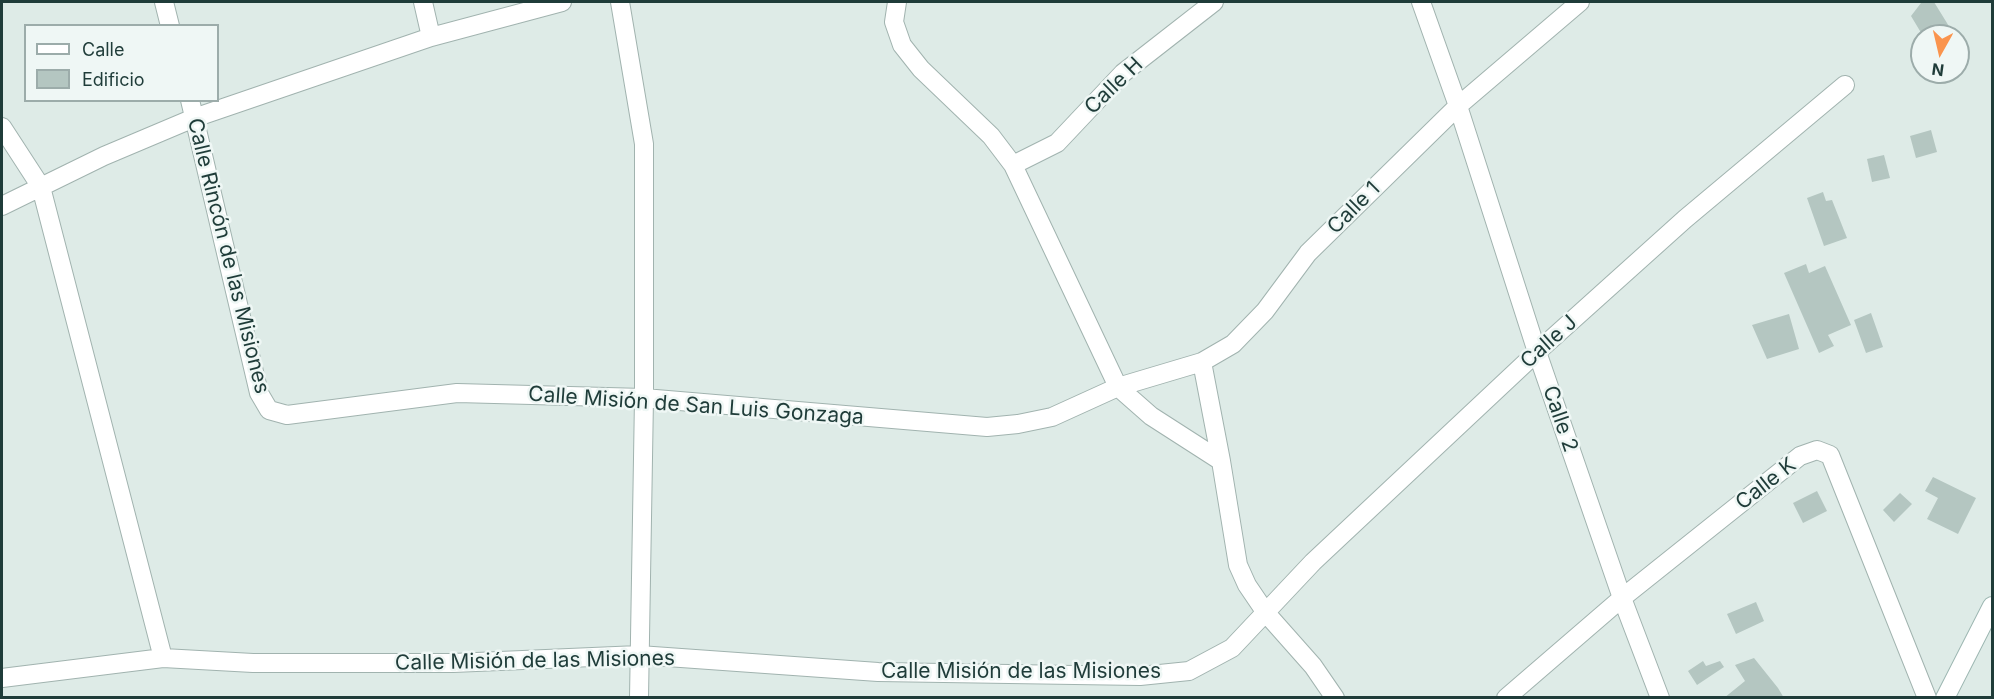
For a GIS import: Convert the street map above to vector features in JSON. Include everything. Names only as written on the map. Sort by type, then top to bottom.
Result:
[{"type":"street","points":[[164,2],[170,24]]},
{"type":"street","points":[[423,2],[431,37]]},
{"type":"street","points":[[219,101],[431,37],[562,2]]},
{"type":"street","points":[[620,2],[644,144],[644,398],[639,698]]},
{"type":"street","points":[[897,2],[894,22],[902,45],[921,69],[991,136],[1013,165],[1118,387],[1151,416],[1221,460]]},
{"type":"street","name":"Calle H","points":[[1013,165],[1057,143],[1123,73],[1214,2]]},
{"type":"street","name":"Calle 2","points":[[1421,2],[1458,106],[1537,352],[1622,598],[1660,698]]},
{"type":"street","name":"Calle 1","points":[[1118,387],[1202,362],[1233,344],[1265,311],[1308,253],[1458,106],[1580,2]]},
{"type":"street","name":"Calle J","points":[[1266,613],[1313,562],[1537,352],[1685,219],[1845,86]]},
{"type":"street","points":[[2,206],[104,156],[192,109],[215,102]]},
{"type":"street","name":"Calle Rincón de las Misiones","points":[[192,109],[259,393],[269,410]]},
{"type":"street","points":[[2,127],[41,188],[164,658]]},
{"type":"street","points":[[1202,362],[1238,565],[1246,585],[1266,613],[1313,666],[1335,698]]},
{"type":"street","name":"Calle Misión de San Luis Gonzaga","points":[[269,410],[287,415],[457,393],[644,398],[987,427],[1052,417],[1118,387]]},
{"type":"street","name":"Calle K","points":[[1506,698],[1622,598],[1800,456],[1817,450],[1830,455],[1927,698]]},
{"type":"street","points":[[1945,698],[1992,606]]},
{"type":"street","name":"Calle Misión de las Misiones","points":[[2,678],[164,658],[253,663],[453,663],[639,656],[878,672],[1140,676],[1189,670],[1232,648],[1266,613]]},
{"type":"building","points":[[1934,2],[1948,24],[1916,24],[1911,16],[1921,3]]},
{"type":"building","points":[[1931,130],[1937,152],[1916,158],[1910,136]]},
{"type":"building","points":[[1884,155],[1890,178],[1872,182],[1867,159]]},
{"type":"building","points":[[1823,192],[1826,201],[1832,200],[1847,238],[1824,246],[1807,198]]},
{"type":"building","points":[[1806,264],[1809,273],[1825,266],[1851,325],[1828,335],[1834,346],[1819,353],[1784,273]]},
{"type":"building","points":[[1871,313],[1883,347],[1866,353],[1854,320]]},
{"type":"building","points":[[1789,314],[1799,349],[1767,359],[1752,325]]},
{"type":"building","points":[[1933,477],[1976,498],[1958,534],[1927,519],[1938,498],[1925,491]]},
{"type":"building","points":[[1817,491],[1827,511],[1803,523],[1793,503]]},
{"type":"building","points":[[1900,493],[1912,504],[1894,522],[1883,510]]},
{"type":"building","points":[[1756,602],[1764,621],[1736,634],[1727,614]]},
{"type":"building","points":[[1754,658],[1784,698],[1724,698],[1745,681],[1735,665]]},
{"type":"building","points":[[1703,661],[1706,666],[1720,661],[1724,667],[1697,685],[1688,671]]}]
